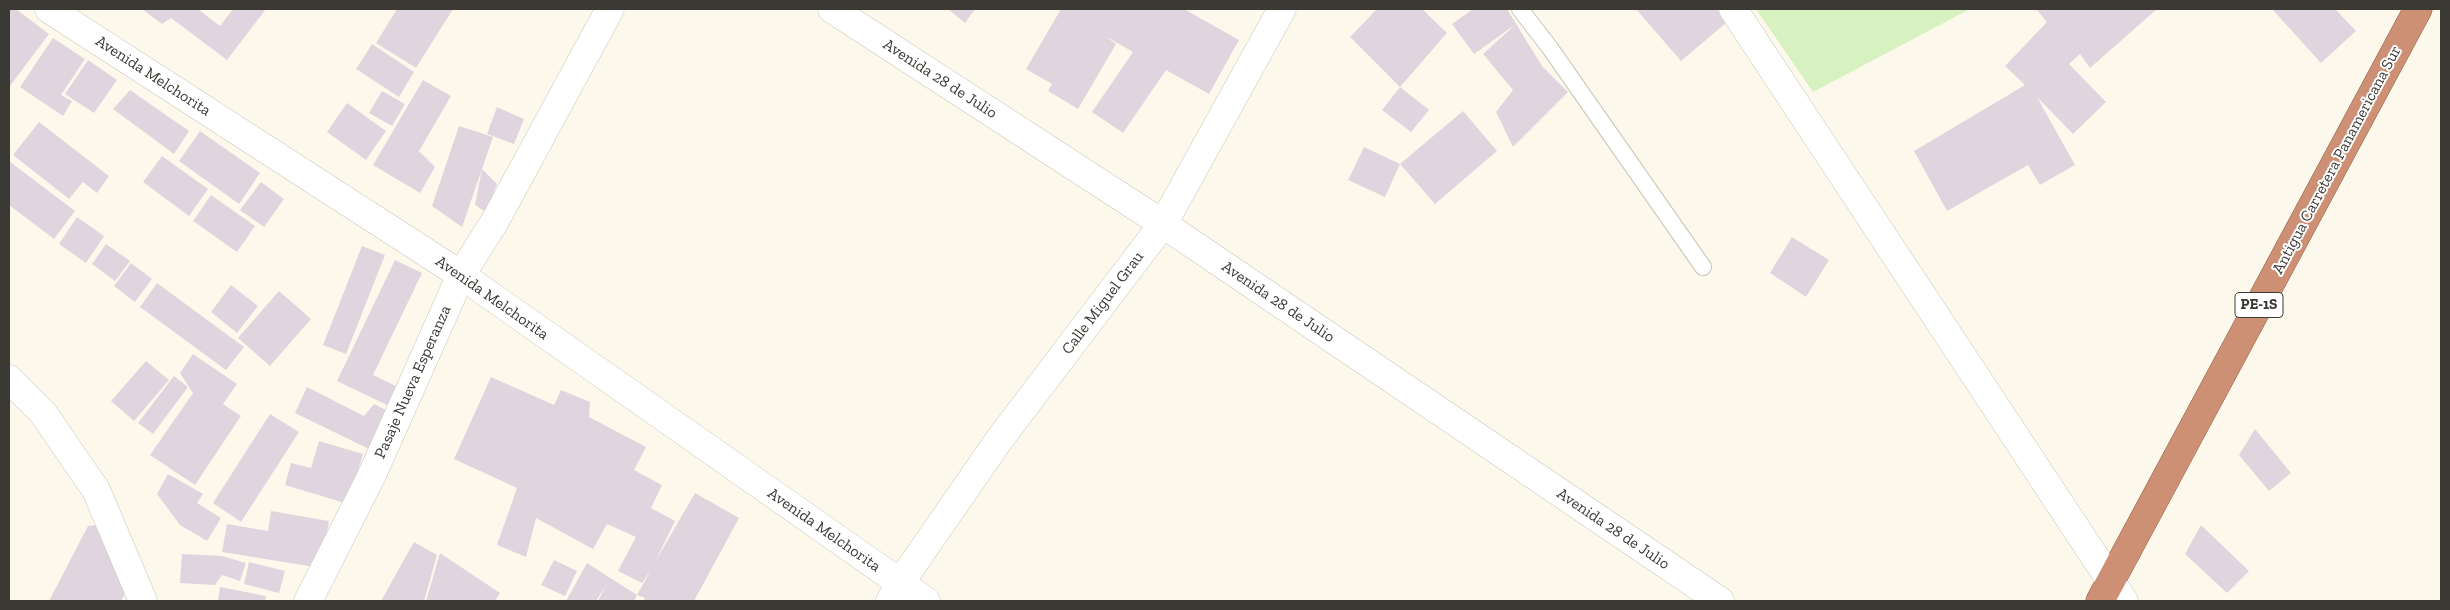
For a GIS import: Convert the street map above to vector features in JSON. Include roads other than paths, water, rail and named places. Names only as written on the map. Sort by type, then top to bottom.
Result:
[{"type":"highway","name":"Antigua Carretera Panamericana Sur","points":[[2112,595],[2411,13]]},
{"type":"street","name":"Avenida Melchorita","points":[[49,9],[461,276],[895,592],[926,601]]},
{"type":"street","name":"Pasaje Nueva Esperanza","points":[[308,601],[370,477],[461,276],[495,221],[610,9]]},
{"type":"street","name":"Avenida 28 de Julio","points":[[832,9],[1163,224],[1720,601]]},
{"type":"street","name":"Calle Miguel Grau","points":[[895,592],[999,440],[1163,224],[1282,9]]},
{"type":"street","points":[[1733,9],[2112,595]]},
{"type":"street","points":[[9,379],[43,413],[96,490],[143,601]]},
{"type":"lane","points":[[1520,9],[1550,48],[1703,267]]}]
